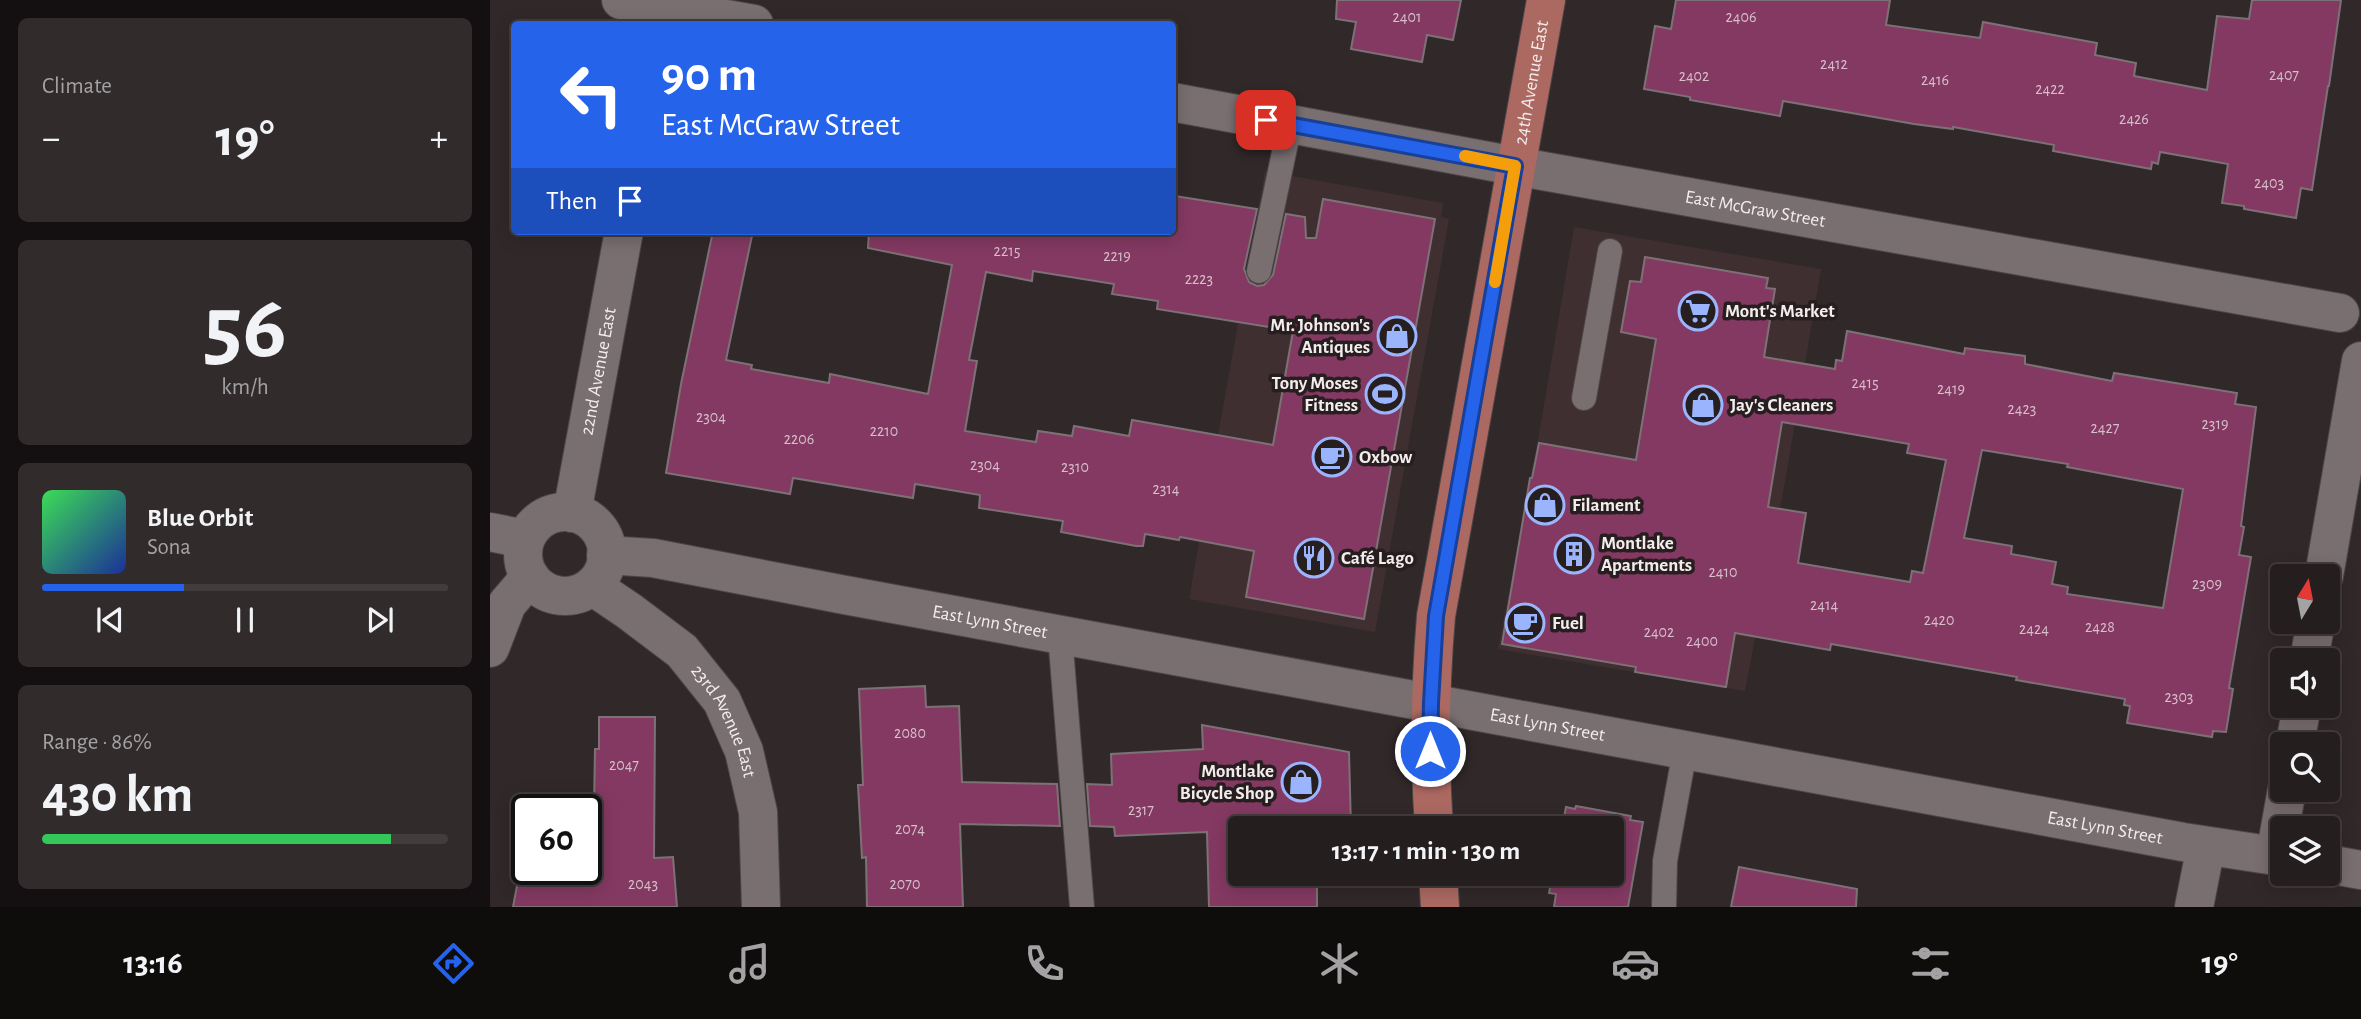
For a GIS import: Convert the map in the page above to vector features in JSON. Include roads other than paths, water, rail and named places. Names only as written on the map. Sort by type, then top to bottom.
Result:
[{"type":"main road","name":"24th Avenue East","points":[[1433,816],[1430,760],[1436,616],[1546,0]]},
{"type":"main road","points":[[1439,886],[1440,907]]},
{"type":"street","points":[[621,0],[662,11],[733,21]]},
{"type":"street","name":"East McGraw Street","points":[[1176,103],[1515,166],[2351,303]]},
{"type":"street","name":"22nd Avenue East","points":[[572,513],[623,235]]},
{"type":"street","points":[[2351,303],[2339,329],[2349,344],[2361,349]]},
{"type":"street","points":[[2326,564],[2361,362]]},
{"type":"street","points":[[555,513],[572,513],[595,524],[603,536],[599,571],[578,594],[551,594],[539,587],[530,577],[524,566],[522,552],[507,536],[532,527],[542,518],[555,513]]},
{"type":"street","name":"East Lynn Street","points":[[599,571],[653,558],[2206,846],[2270,855]]},
{"type":"street","name":"23rd Avenue East","points":[[599,571],[629,611],[682,651],[722,701],[744,751],[758,811],[761,907]]},
{"type":"street","points":[[490,648],[507,604],[530,577]]},
{"type":"street","points":[[2194,907],[2206,846]]},
{"type":"street","points":[[2340,866],[2361,870]]},
{"type":"lane","points":[[1259,271],[1290,124]]},
{"type":"lane","points":[[1584,397],[1610,251]]},
{"type":"lane","points":[[1060,635],[1082,907]]},
{"type":"lane","points":[[1664,907],[1665,861],[1685,750]]},
{"type":"place","name":"Mont's Market","points":[[1698,311]]},
{"type":"place","name":"Mr. Johnson's Antiques","points":[[1397,336]]},
{"type":"place","name":"Tony Moses Fitness","points":[[1385,394]]},
{"type":"place","name":"Jay's Cleaners","points":[[1703,405]]},
{"type":"place","name":"Oxbow","points":[[1332,457]]},
{"type":"place","name":"Filament","points":[[1545,505]]},
{"type":"place","name":"Montlake Apartments","points":[[1574,554]]},
{"type":"place","name":"Café Lago","points":[[1314,558]]},
{"type":"place","name":"Fuel","points":[[1525,623]]},
{"type":"place","name":"Montlake Bicycle Shop","points":[[1301,782]]}]
